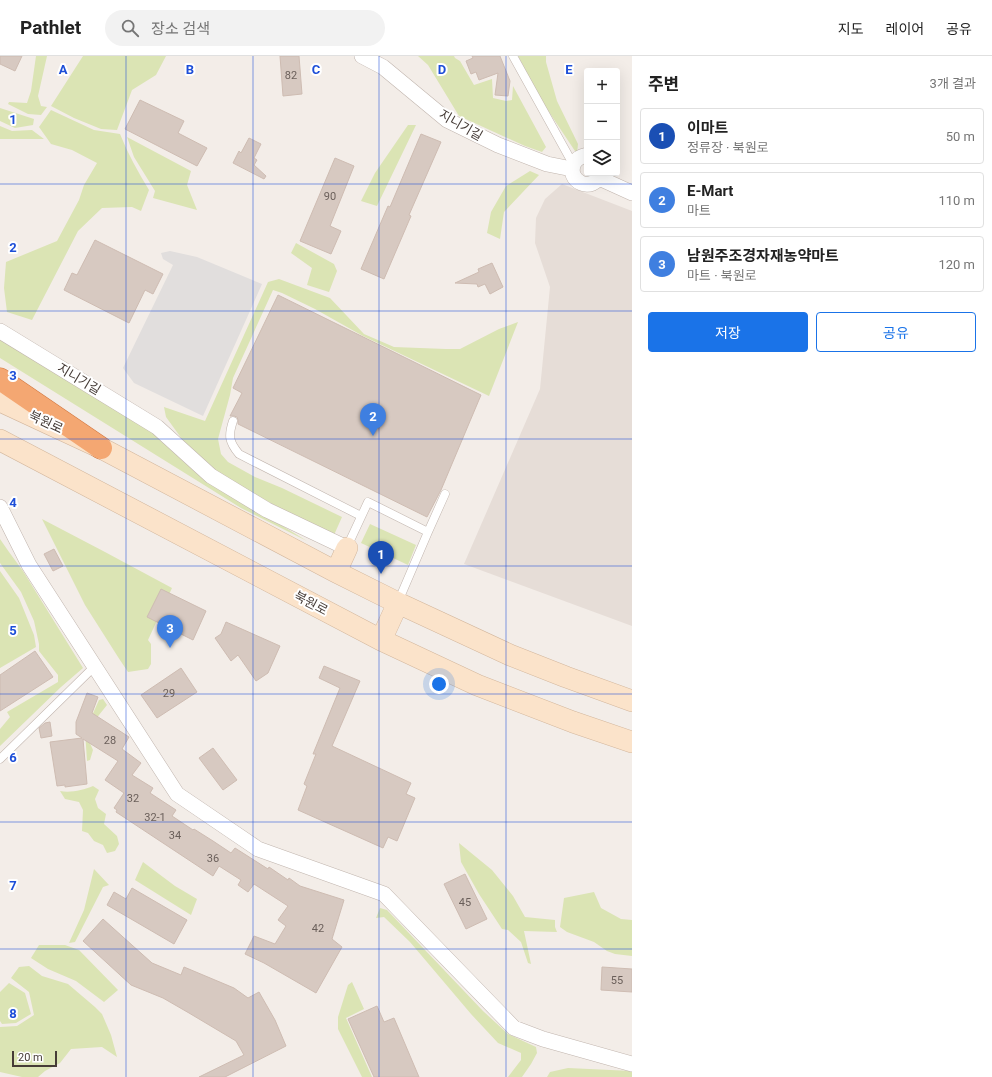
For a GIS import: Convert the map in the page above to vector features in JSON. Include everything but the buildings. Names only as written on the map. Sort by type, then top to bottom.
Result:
[{"type":"highway","points":[[0,379],[101,448]]},
{"type":"street","name":"지니기길","points":[[362,56],[383,67],[447,120],[498,145],[546,164],[573,166]]},
{"type":"street","points":[[584,156],[576,160],[573,166],[573,173],[578,182],[587,185],[592,184],[600,176],[632,193]]},
{"type":"street","name":"지니기길","points":[[0,331],[157,427],[211,476],[267,510],[347,548]]},
{"type":"street","name":"북원로","points":[[0,401],[101,448],[336,572],[398,603],[510,655],[632,701]]},
{"type":"street","name":"북원로","points":[[0,440],[381,640],[477,685],[573,722],[632,742]]},
{"type":"street","points":[[0,507],[29,565],[177,794],[258,849],[384,894],[514,1028],[543,1039],[632,1064]]},
{"type":"street","points":[[336,572],[347,548]]},
{"type":"street","points":[[381,640],[398,603]]},
{"type":"lane","points":[[513,56],[573,166]]},
{"type":"lane","points":[[232,421],[229,439],[239,454],[362,516]]},
{"type":"lane","points":[[398,603],[445,494]]},
{"type":"lane","points":[[347,548],[368,502],[428,532]]},
{"type":"lane","points":[[0,759],[95,666]]},
{"type":"shaded area","points":[[562,184],[632,211],[632,626],[464,564],[540,389],[550,287],[535,243],[536,218],[545,199]]},
{"type":"shaded area","points":[[170,251],[197,257],[262,284],[203,416],[134,383],[123,368],[173,265],[163,259],[161,253]]},
{"type":"green space","points":[[36,56],[47,56],[38,96],[41,106],[47,107],[41,115],[28,114],[8,104],[9,102],[27,103],[31,91]]},
{"type":"green space","points":[[83,56],[166,56],[156,75],[132,90],[117,130],[101,129],[74,118],[51,106]]},
{"type":"green space","points":[[418,56],[454,56],[460,61],[474,85],[492,79],[493,98],[506,101],[512,100],[513,86],[546,147],[542,152],[525,146],[459,116],[428,65]]},
{"type":"green space","points":[[518,56],[546,56],[546,62],[557,101],[578,144],[577,154],[541,100]]},
{"type":"green space","points":[[0,108],[34,119],[33,125],[15,128],[0,121]]},
{"type":"green space","points":[[51,110],[94,130],[120,134],[133,163],[149,190],[141,211],[132,207],[102,208],[78,231],[32,320],[7,312],[4,288],[6,262],[57,241],[79,200],[84,185],[97,163],[72,150],[51,144],[39,127]]},
{"type":"green space","points":[[408,125],[416,125],[377,206],[361,201],[375,173]]},
{"type":"green space","points":[[0,126],[12,131],[32,130],[44,139],[0,139]]},
{"type":"green space","points":[[127,137],[191,171],[187,185],[197,210],[153,198],[155,191],[134,157]]},
{"type":"green space","points":[[530,171],[539,175],[504,212],[500,239],[487,233],[491,212],[506,186]]},
{"type":"green space","points":[[296,243],[334,264],[337,271],[329,292],[307,285],[312,268],[291,253]]},
{"type":"green space","points":[[279,279],[330,298],[364,334],[394,347],[460,349],[499,329],[518,322],[489,396],[363,336],[315,309],[273,290],[233,378],[218,439],[221,454],[228,462],[255,477],[282,488],[342,517],[334,535],[310,525],[213,471],[187,446],[166,417],[164,407],[205,421],[268,282]]},
{"type":"green space","points":[[0,338],[151,429],[244,502],[307,541],[241,508],[0,358]]},
{"type":"green space","points":[[42,519],[172,588],[148,640],[151,644],[151,664],[148,669],[128,672],[85,605]]},
{"type":"green space","points":[[370,524],[416,545],[408,565],[361,543]]},
{"type":"green space","points":[[0,539],[23,571],[83,668],[61,687],[0,746],[0,729],[10,717],[7,712],[58,682],[58,675],[39,651],[34,621],[21,592],[0,563]]},
{"type":"green space","points":[[0,571],[19,598],[34,635],[36,647],[0,668]]},
{"type":"green space","points":[[103,699],[107,705],[95,720],[89,741],[93,750],[90,760],[87,761],[85,731],[99,700]]},
{"type":"green space","points":[[93,786],[99,790],[95,799],[98,808],[106,814],[104,824],[117,836],[119,844],[115,851],[107,853],[103,845],[94,841],[88,833],[82,831],[83,810],[79,802],[65,799],[60,791],[77,791]]},
{"type":"green space","points":[[459,843],[492,870],[513,896],[525,917],[555,920],[557,932],[524,931],[531,964],[528,963],[521,942],[508,930],[502,929],[479,894],[461,862]]},
{"type":"green space","points":[[143,862],[175,886],[197,899],[191,915],[135,880]]},
{"type":"green space","points":[[94,869],[109,885],[103,887],[75,942],[69,943],[84,910]]},
{"type":"green space","points":[[594,892],[601,908],[621,919],[632,920],[632,956],[615,954],[607,951],[594,942],[567,932],[560,927],[564,898]]},
{"type":"green space","points":[[380,908],[387,910],[483,1011],[508,1034],[536,1047],[537,1053],[522,1077],[508,1077],[521,1060],[521,1053],[498,1043],[471,1014],[410,942],[384,917],[376,918]]},
{"type":"green space","points":[[39,945],[65,945],[79,950],[118,990],[104,1002],[76,981],[48,969],[31,958]]},
{"type":"green space","points":[[29,966],[42,976],[68,984],[102,1014],[111,1035],[117,1057],[102,1047],[71,1049],[60,1063],[45,1071],[38,1077],[22,1077],[0,1072],[0,1027],[17,1026],[34,1015],[29,992],[11,978],[19,967]]},
{"type":"green space","points":[[352,982],[364,1009],[346,1018],[372,1077],[362,1077],[338,1029],[338,1017],[348,985]]},
{"type":"green space","points":[[9,983],[25,993],[31,1014],[16,1023],[2,1024],[0,1021],[0,992]]},
{"type":"green space","points":[[568,1068],[632,1071],[632,1077],[547,1077],[550,1072]]},
{"type":"place","name":"E-Mart","points":[[373,436]]},
{"type":"place","name":"이마트","points":[[381,574]]},
{"type":"place","name":"남원주조경자재농약마트","points":[[170,648]]}]
